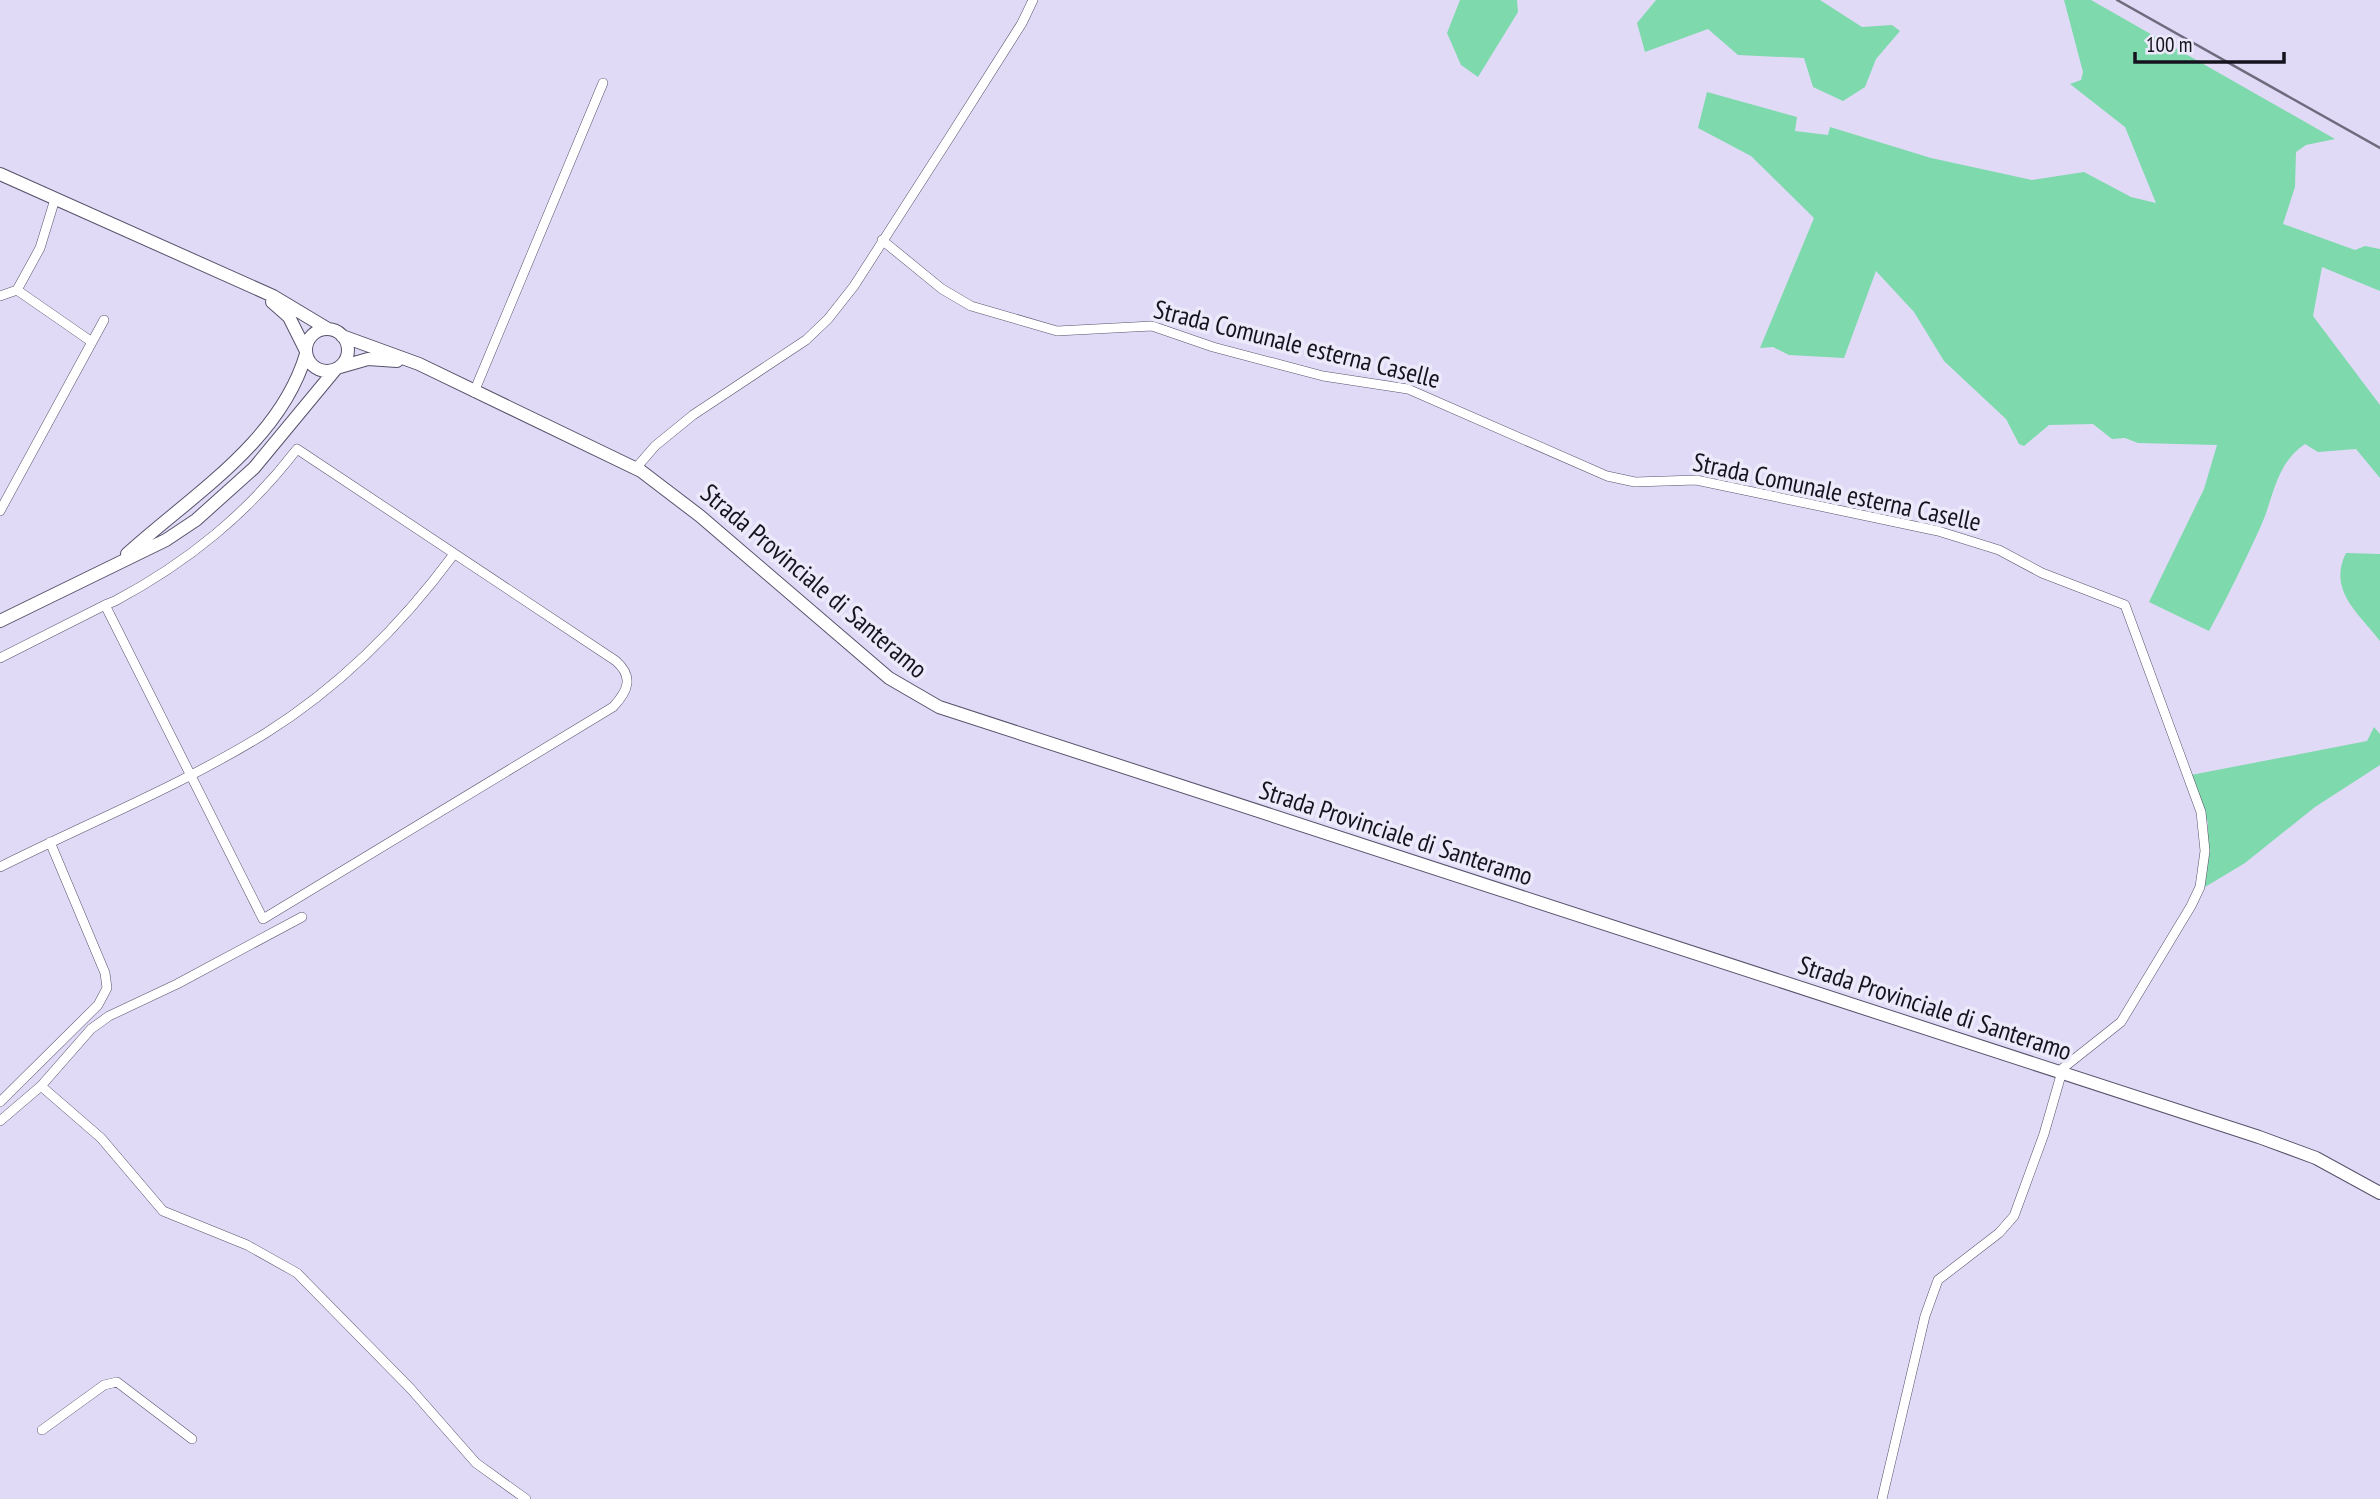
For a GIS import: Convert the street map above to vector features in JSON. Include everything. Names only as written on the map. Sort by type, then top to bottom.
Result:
[{"type":"main road","points":[[0,174],[284,302],[342,336],[402,357],[470,390]]},
{"type":"main road","points":[[226,277],[281,308],[297,330],[317,369],[337,369],[368,359],[389,359],[470,390]]},
{"type":"main road","points":[[114,566],[206,488],[250,444],[299,379],[310,338],[328,329]]},
{"type":"main road","points":[[0,621],[166,540],[219,500],[254,468],[348,356],[346,341],[342,336]]},
{"type":"main road","name":"Strada Provinciale di Santeramo","points":[[470,390],[636,468],[700,516],[889,677],[939,707],[2299,1151],[2380,1193]]},
{"type":"street","points":[[636,468],[655,446],[693,415],[814,334],[854,286],[1022,23],[1032,0]]},
{"type":"street","points":[[470,390],[603,83]]},
{"type":"street","points":[[0,296],[17,290],[40,248],[55,199]]},
{"type":"street","name":"Strada Comunale esterna Caselle","points":[[882,240],[955,299],[1027,324],[1072,331],[1152,326],[1213,347],[1323,376],[1408,389],[1607,476],[1635,482],[1696,480],[1938,531],[1999,550],[2042,573],[2125,605],[2199,804],[2205,851],[2197,894],[2134,1004],[2110,1033],[2061,1073]]},
{"type":"street","points":[[17,290],[92,342]]},
{"type":"street","points":[[0,512],[104,320]]},
{"type":"street","points":[[0,658],[156,579],[201,548],[241,513],[297,449],[626,670],[629,680],[622,698],[613,707],[263,919],[105,606]]},
{"type":"street","points":[[0,867],[190,774],[269,731],[348,671],[423,593],[454,554]]},
{"type":"street","points":[[0,1102],[44,1061],[102,999],[107,988],[105,972],[50,842]]},
{"type":"street","points":[[0,1121],[41,1086],[91,1029],[114,1014],[302,917]]},
{"type":"street","points":[[102,999],[114,1014]]},
{"type":"street","points":[[1882,1499],[1934,1288],[1944,1274],[2000,1233],[2014,1216],[2042,1141],[2061,1073]]},
{"type":"street","points":[[41,1086],[101,1138],[163,1211],[265,1253],[298,1273],[410,1388],[470,1458],[499,1482],[526,1499]]},
{"type":"street","points":[[42,1430],[104,1385],[117,1381],[192,1439]]},
{"type":"green space","points":[[1460,0],[1517,0],[1518,12],[1478,77],[1461,65],[1447,33]]},
{"type":"green space","points":[[1656,0],[1820,0],[1862,27],[1892,25],[1900,31],[1876,59],[1865,87],[1843,101],[1813,87],[1804,58],[1738,55],[1708,29],[1645,52],[1637,23]]},
{"type":"green space","points":[[2064,0],[2091,0],[2335,139],[2306,145],[2296,152],[2295,187],[2283,224],[2355,250],[2365,246],[2380,249],[2380,291],[2322,267],[2313,316],[2380,405],[2380,478],[2356,449],[2318,452],[2305,444],[2295,452],[2281,471],[2265,517],[2209,631],[2149,602],[2204,489],[2217,445],[2138,443],[2125,438],[2112,439],[2093,424],[2049,425],[2024,446],[2019,444],[2006,419],[1944,361],[1914,312],[1876,271],[1844,358],[1789,355],[1773,347],[1760,348],[1814,218],[1751,156],[1698,128],[1707,92],[1797,117],[1795,131],[1828,135],[1830,127],[1931,158],[2032,180],[2084,172],[2131,197],[2156,203],[2125,127],[2070,84],[2081,80],[2083,72]]},
{"type":"green space","points":[[2346,553],[2380,554],[2380,641],[2355,611],[2343,590],[2340,579]]},
{"type":"green space","points":[[2374,727],[2380,734],[2380,765],[2315,807],[2245,863],[2205,887],[2208,823],[2191,775],[2367,741]]},
{"type":"railway","points":[[2117,0],[2380,148]]}]
